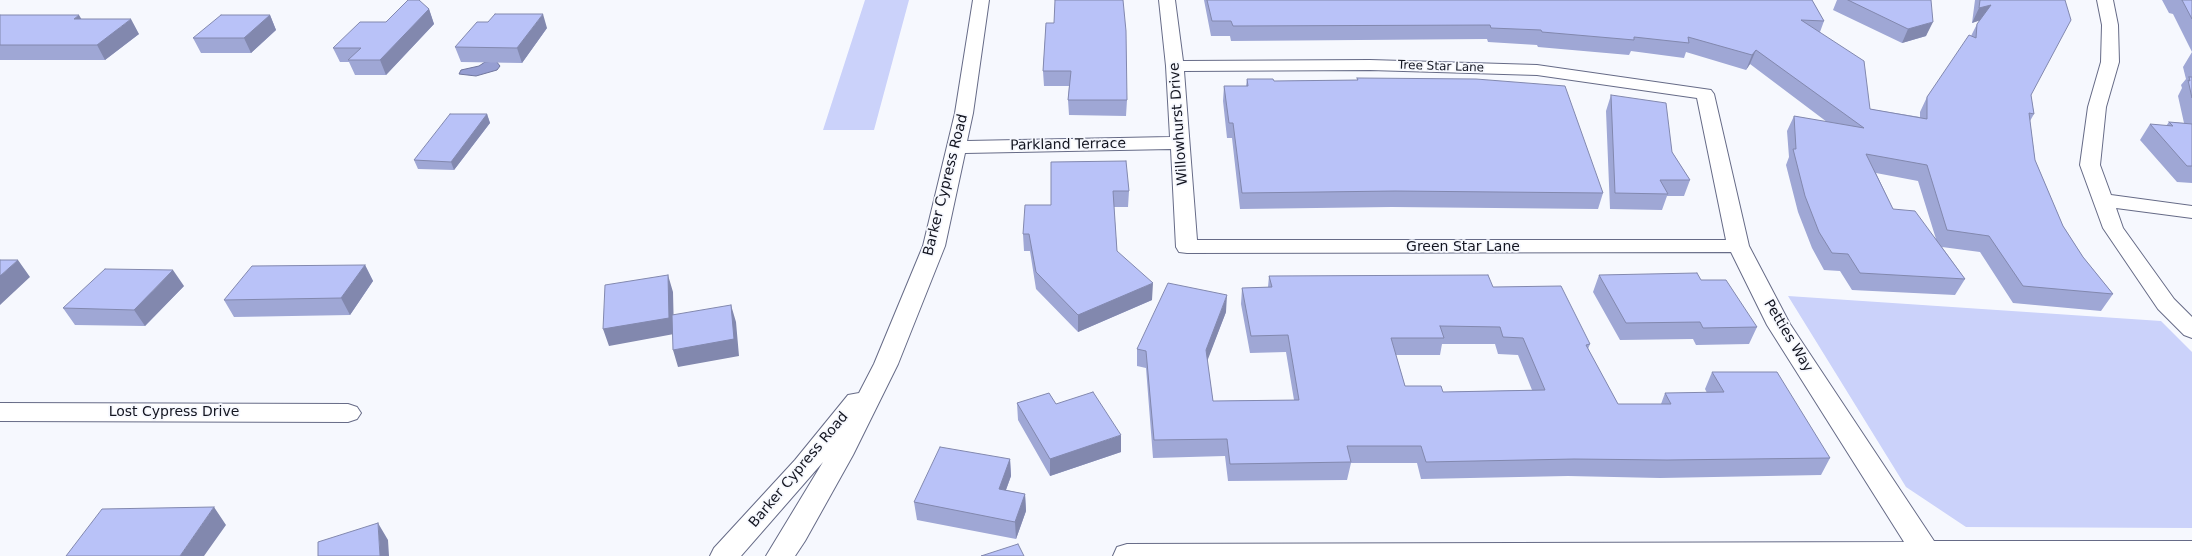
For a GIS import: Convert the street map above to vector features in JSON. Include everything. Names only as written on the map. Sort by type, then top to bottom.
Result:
[{"type":"street","name":"Barker Cypress Road","points":[[780,556],[840,455],[886,364],[934,246],[964,113],[981,0]]},
{"type":"street","name":"Willowhurst Drive","points":[[1167,0],[1175,66],[1187,248]]},
{"type":"street","points":[[2105,0],[2110,25],[2110,62],[2097,107],[2090,165],[2113,228],[2166,304],[2192,330]]},
{"type":"street","name":"Tree Star Lane","points":[[1175,66],[1370,65],[1537,70],[1704,94]]},
{"type":"street","name":"Petties Way","points":[[1704,94],[1738,246],[1779,325],[1927,554]]},
{"type":"street","name":"Parkland Terrace","points":[[956,147],[1180,143]]},
{"type":"street","points":[[2103,200],[2192,212]]},
{"type":"street","name":"Green Star Lane","points":[[1187,248],[1738,246]]},
{"type":"street","name":"Barker Cypress Road","points":[[724,556],[804,467],[886,364]]},
{"type":"street","name":"Lost Cypress Drive","points":[[0,412],[348,413]]},
{"type":"street","points":[[1127,555],[2143,554],[2192,552]]},
{"type":"shaded area","points":[[865,0],[909,0],[874,130],[823,130]]},
{"type":"shaded area","points":[[496,61],[500,66],[497,70],[476,76],[459,74],[461,70],[479,66],[485,62]]},
{"type":"shaded area","points":[[1788,296],[2161,321],[2192,352],[2192,528],[1966,527],[1906,487]]},
{"type":"building","points":[[408,0],[419,0],[429,9],[380,60],[348,60],[361,48],[333,48],[360,22],[386,22]]},
{"type":"building","points":[[1055,0],[1123,0],[1126,31],[1127,100],[1068,100],[1071,71],[1043,71],[1046,23],[1054,23]]},
{"type":"building","points":[[1207,0],[1812,0],[1824,21],[1801,20],[1864,61],[1870,109],[1927,119],[1927,97],[1969,35],[1976,38],[1977,24],[1991,5],[1979,8],[1980,0],[2065,0],[2071,20],[2031,95],[2034,114],[2029,113],[2035,160],[2063,226],[2083,257],[2113,294],[2023,286],[1989,236],[1947,230],[1927,165],[1866,154],[1893,209],[1915,211],[1965,279],[1860,273],[1848,254],[1832,253],[1819,232],[1805,196],[1793,149],[1796,149],[1794,116],[1864,128],[1756,50],[1752,55],[1688,37],[1689,43],[1634,37],[1634,40],[1542,32],[1541,30],[1491,28],[1490,25],[1233,26],[1231,21],[1212,21]]},
{"type":"building","points":[[1848,0],[1931,0],[1933,22],[1908,29]]},
{"type":"building","points":[[2182,0],[2192,0],[2192,19]]},
{"type":"building","points":[[495,14],[543,14],[517,48],[455,47],[477,22],[488,22]]},
{"type":"building","points":[[0,15],[79,15],[74,19],[131,19],[97,45],[0,45]]},
{"type":"building","points":[[221,15],[270,15],[244,38],[193,38]]},
{"type":"building","points":[[2189,77],[2192,77],[2192,98],[2188,80],[2190,81]]},
{"type":"building","points":[[1357,78],[1476,79],[1565,86],[1603,193],[1395,191],[1242,193],[1233,123],[1229,123],[1224,86],[1248,86],[1247,79],[1273,79],[1274,81],[1358,80]]},
{"type":"building","points":[[1611,95],[1666,103],[1672,152],[1690,180],[1660,180],[1668,194],[1615,193]]},
{"type":"building","points":[[450,114],[487,114],[451,162],[414,160]]},
{"type":"building","points":[[2169,122],[2192,124],[2192,166],[2187,166],[2150,124],[2173,126]]},
{"type":"building","points":[[1126,161],[1129,191],[1113,191],[1117,251],[1153,283],[1078,315],[1036,272],[1029,234],[1023,234],[1025,205],[1051,205],[1051,162]]},
{"type":"building","points":[[0,260],[18,260],[0,276]]},
{"type":"building","points":[[365,265],[341,298],[224,300],[252,266]]},
{"type":"building","points":[[105,269],[173,270],[134,310],[63,308]]},
{"type":"building","points":[[1697,273],[1701,280],[1726,280],[1757,327],[1703,328],[1700,322],[1626,323],[1599,275]]},
{"type":"building","points":[[668,275],[669,318],[603,329],[605,285]]},
{"type":"building","points":[[1488,275],[1493,287],[1561,286],[1590,344],[1586,345],[1618,404],[1671,404],[1665,393],[1724,392],[1712,372],[1777,372],[1830,458],[1667,460],[1574,459],[1426,462],[1421,446],[1347,446],[1351,462],[1230,464],[1227,439],[1154,440],[1146,351],[1137,349],[1168,283],[1227,295],[1206,350],[1213,401],[1299,400],[1288,335],[1251,336],[1242,288],[1272,287],[1269,276]],"holes":[[[1440,326],[1500,327],[1503,337],[1523,338],[1545,390],[1443,392],[1441,386],[1405,386],[1391,338],[1444,338]]]},
{"type":"building","points":[[731,305],[734,339],[673,350],[672,315]]},
{"type":"building","points":[[1093,392],[1121,435],[1050,459],[1017,403],[1049,393],[1056,404]]},
{"type":"building","points":[[940,447],[1010,459],[999,489],[1025,494],[1015,522],[914,502]]},
{"type":"building","points":[[214,507],[180,556],[66,556],[102,509]]},
{"type":"building","points":[[378,523],[380,556],[318,556],[318,542]]},
{"type":"building","points":[[1018,544],[1024,556],[981,556]]}]
